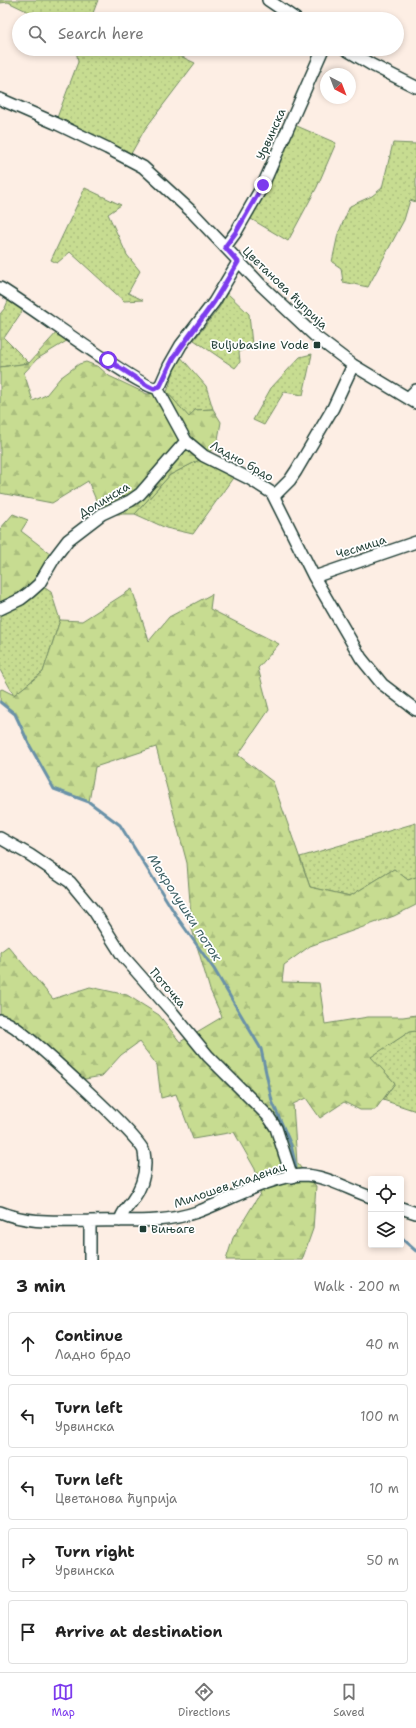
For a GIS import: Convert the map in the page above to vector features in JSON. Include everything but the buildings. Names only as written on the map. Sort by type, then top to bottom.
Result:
[{"type":"street","points":[[268,0],[286,12]]},
{"type":"street","name":"Урвинска","points":[[225,247],[236,232],[263,185],[320,56]]},
{"type":"street","points":[[357,56],[416,87]]},
{"type":"street","name":"Цветанова ћуприја","points":[[0,99],[68,129],[143,167],[191,211],[238,262],[310,332],[354,365],[412,401]]},
{"type":"street","points":[[0,288],[27,304],[79,342],[153,389],[157,388],[163,381],[169,366],[181,345],[214,302],[238,262]]},
{"type":"street","points":[[274,495],[290,480],[296,471],[333,408],[354,365]]},
{"type":"street","name":"Ладно брдо","points":[[157,388],[186,441],[204,456],[250,479],[269,490],[274,495],[314,577],[365,664],[375,677],[391,692],[416,710]]},
{"type":"street","points":[[412,401],[416,390]]},
{"type":"street","name":"Долинска","points":[[0,609],[21,599],[38,584],[68,540],[102,514],[130,501],[140,494],[186,441]]},
{"type":"street","name":"Чесмица","points":[[314,577],[416,542]]},
{"type":"street","name":"Поточка","points":[[0,838],[30,855],[66,879],[77,891],[94,911],[122,955],[208,1056],[268,1116],[276,1128],[292,1176]]},
{"type":"street","points":[[0,1020],[20,1031],[56,1062],[128,1130],[144,1150],[145,1174],[143,1182],[122,1215],[120,1221]]},
{"type":"street","name":"Милошев кладенац","points":[[0,1212],[16,1218],[38,1222],[164,1220],[186,1216],[265,1184],[292,1176],[302,1175],[321,1178],[368,1196]]},
{"type":"street","points":[[404,1209],[416,1213]]},
{"type":"street","points":[[90,1221],[90,1260]]},
{"type":"green space","points":[[0,0],[98,0],[93,12],[29,12],[8,2],[0,3]]},
{"type":"green space","points":[[77,56],[180,56],[195,63],[145,129],[128,159],[55,123],[78,62]]},
{"type":"green space","points":[[290,123],[336,143],[317,187],[288,241],[246,216]]},
{"type":"green space","points":[[393,143],[416,144],[416,202],[410,200],[404,220],[368,287],[343,282],[341,268],[332,262],[338,234],[350,206],[372,196],[382,188]]},
{"type":"green space","points":[[85,188],[121,205],[108,214],[127,255],[140,271],[128,293],[143,300],[124,301],[70,252],[57,263],[51,260]]},
{"type":"green space","points":[[227,293],[249,314],[252,345],[239,352],[240,362],[235,368],[194,340],[219,308]]},
{"type":"green space","points":[[11,294],[27,304],[4,338],[29,363],[0,367],[0,314],[5,308]]},
{"type":"green space","points":[[58,331],[70,339],[37,359],[24,373],[33,401],[46,395],[60,378],[79,364],[86,362],[99,367],[109,376],[147,394],[167,392],[189,417],[195,410],[213,409],[221,422],[217,445],[203,458],[170,475],[135,514],[102,514],[88,481],[52,503],[0,493],[0,367],[29,363]]},
{"type":"green space","points":[[312,354],[303,395],[284,392],[264,425],[253,420],[271,388],[300,357]]},
{"type":"green space","points":[[179,355],[206,386],[213,409],[195,410],[189,418],[167,392]]},
{"type":"green space","points":[[203,458],[235,475],[193,534],[166,528],[135,514],[170,475]]},
{"type":"green space","points":[[13,514],[28,520],[21,531],[55,557],[39,584],[0,610],[0,529]]},
{"type":"green space","points":[[39,584],[51,592],[60,620],[43,672],[14,695],[0,670],[0,609]]},
{"type":"green space","points":[[132,589],[149,641],[169,617],[212,594],[210,609],[279,644],[258,668],[269,710],[238,755],[273,782],[310,887],[350,896],[394,869],[408,880],[416,877],[416,905],[394,916],[310,946],[284,965],[282,982],[319,983],[325,1024],[368,1017],[403,1017],[416,1015],[416,1031],[409,1032],[371,1057],[395,1083],[375,1110],[360,1110],[344,1102],[320,1118],[306,1098],[293,1104],[297,1163],[316,1186],[313,1229],[302,1260],[226,1260],[233,1238],[261,1192],[255,1169],[234,1132],[193,1139],[176,1094],[161,1098],[157,1065],[139,1042],[121,1055],[102,1076],[85,1079],[0,1014],[0,952],[8,946],[53,999],[90,987],[127,995],[159,1015],[180,1042],[222,1017],[210,990],[192,929],[187,863],[156,747],[95,767],[89,802],[54,789],[25,738],[15,714],[0,702],[0,690],[2,689],[14,695],[43,672],[60,620],[82,621]]},
{"type":"green space","points":[[416,823],[416,877],[408,880],[394,869],[350,896],[310,887],[300,857]]},
{"type":"green space","points":[[416,1031],[416,1111],[383,1100],[395,1083],[370,1057],[409,1032]]},
{"type":"waterway","name":"Мокролушки поток","points":[[0,702],[15,714],[30,746],[54,789],[89,802],[120,825],[179,920],[214,969],[261,1049],[272,1101],[291,1145],[296,1167]]},
{"type":"waterway","name":"Мокролушки поток","points":[[404,1241],[416,1251]]},
{"type":"place","name":"Buljubasine Vode","points":[[317,345]]},
{"type":"place","name":"Вињаге","points":[[143,1229]]},
{"type":"route","points":[[108,360],[153,389],[160,386],[181,345],[214,302],[230,278],[238,262],[225,247],[246,216],[263,185]]}]
